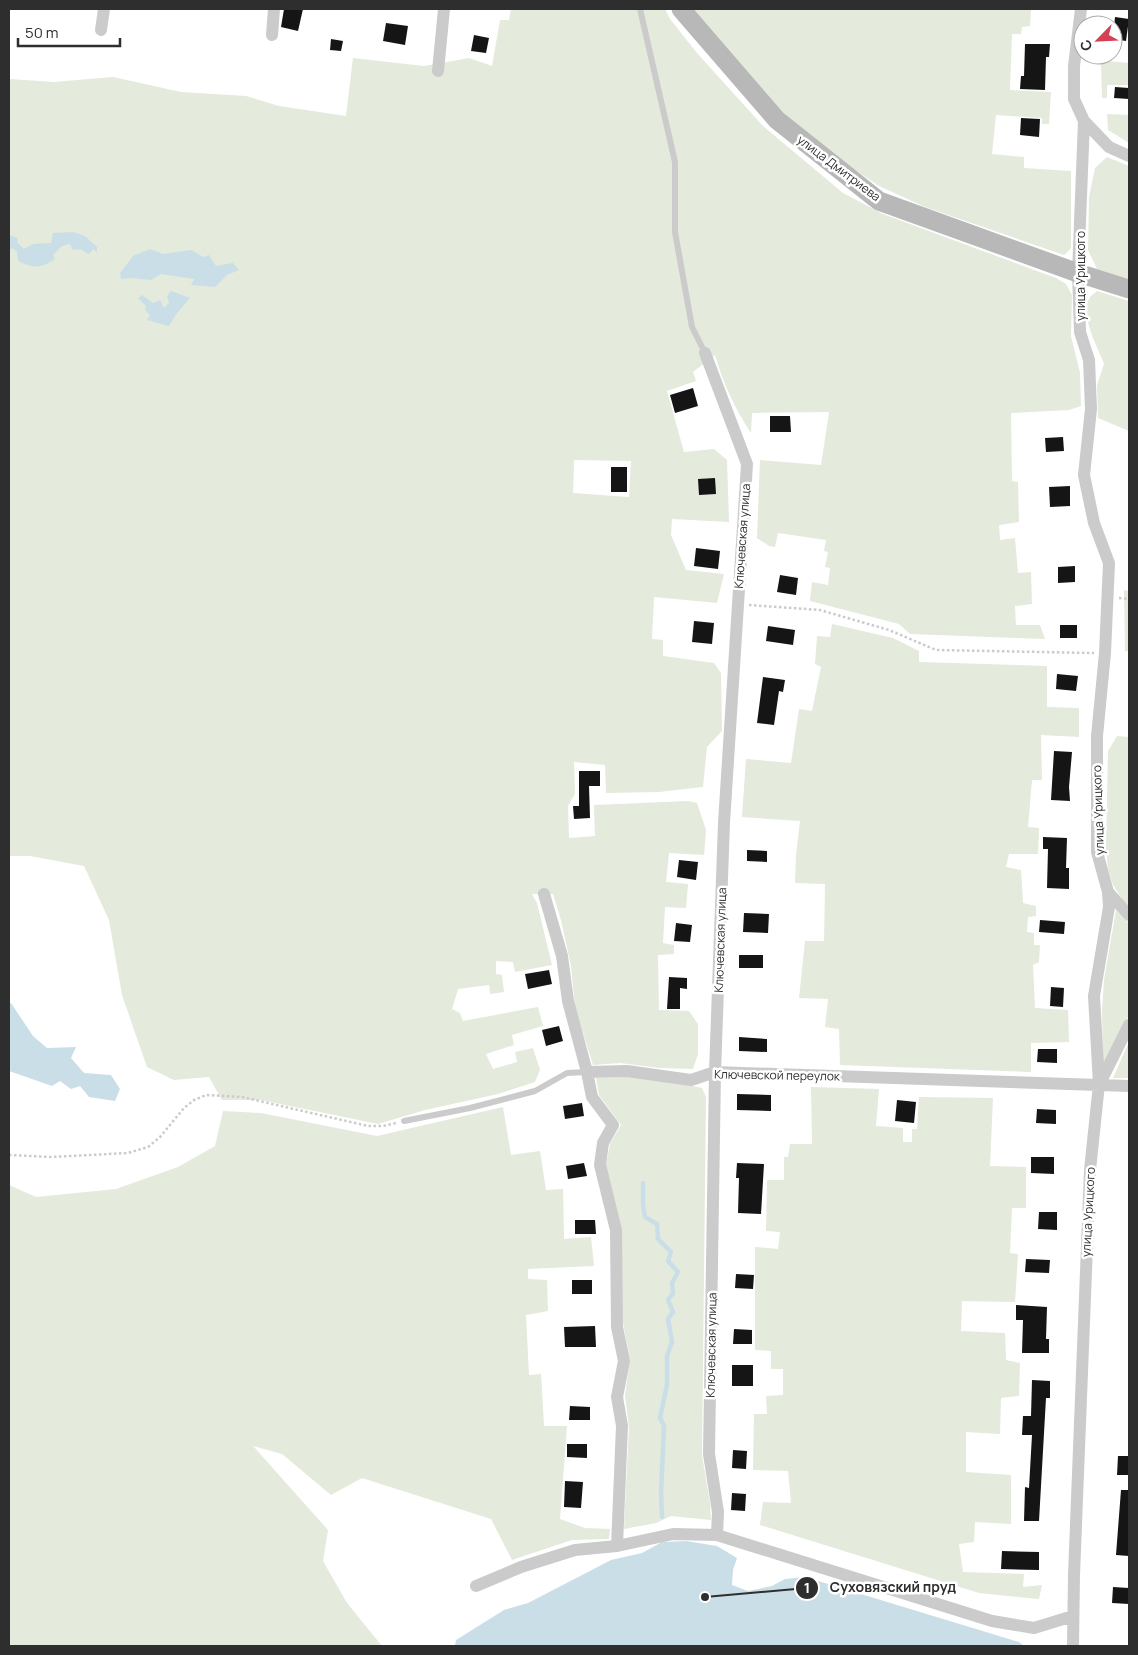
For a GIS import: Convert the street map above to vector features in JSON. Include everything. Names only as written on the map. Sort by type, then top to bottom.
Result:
[{"type":"street","points":[[101,30],[104,9]]},
{"type":"street","points":[[272,34],[274,9]]},
{"type":"street","points":[[438,71],[444,9]]},
{"type":"street","name":"улица Дмитриева","points":[[680,9],[777,120],[879,201],[1078,274],[1129,289]]},
{"type":"street","name":"улица Урицкого","points":[[1073,1646],[1090,1170],[1099,1084],[1094,996],[1108,907],[1108,892],[1098,852],[1097,736],[1106,653],[1109,563],[1094,523],[1084,474],[1091,409],[1090,360],[1080,332],[1078,274],[1084,121],[1074,99],[1074,66],[1081,9]]},
{"type":"street","points":[[1084,121],[1109,147],[1129,156]]},
{"type":"street","name":"Ключевская улица","points":[[705,353],[747,464],[724,823],[715,1072],[710,1454],[718,1512],[717,1535]]},
{"type":"street","points":[[1108,892],[1129,914]]},
{"type":"street","points":[[544,894],[562,956],[568,1001],[592,1097],[613,1125],[603,1143],[600,1165],[616,1230],[617,1326],[624,1361],[617,1397],[622,1426],[617,1546]]},
{"type":"street","points":[[1099,1084],[1129,1025]]},
{"type":"street","name":"Ключевской переулок","points":[[587,1072],[626,1071],[691,1080],[715,1072],[1129,1086]]},
{"type":"street","points":[[476,1586],[521,1567],[575,1550],[617,1546],[673,1534],[717,1535],[992,1621],[1034,1628],[1074,1616]]},
{"type":"lane","points":[[640,9],[675,162],[675,232],[692,327],[705,353]]},
{"type":"lane","name":"Ключевской переулок","points":[[404,1121],[470,1108],[535,1091],[567,1073],[587,1072]]},
{"type":"path","points":[[738,604],[820,610],[889,630],[936,650],[1106,653]]},
{"type":"path","points":[[9,1155],[51,1157],[128,1153],[148,1147],[160,1138],[184,1108],[194,1100],[206,1096],[242,1097],[368,1126],[383,1126],[404,1121]]},
{"type":"shaded area","points":[[511,9],[665,9],[670,19],[697,53],[763,126],[843,193],[883,214],[1056,278],[1066,284],[1072,295],[1071,336],[1080,373],[1081,406],[1069,410],[1011,413],[1012,481],[1018,482],[1019,522],[999,525],[1000,540],[1015,538],[1018,573],[1031,572],[1032,604],[1015,606],[1016,625],[1040,625],[1045,639],[910,634],[899,624],[810,601],[812,582],[828,585],[830,568],[825,567],[828,552],[824,551],[826,540],[778,533],[775,547],[769,546],[757,538],[760,460],[821,465],[829,412],[752,413],[751,433],[730,396],[715,355],[693,372],[696,381],[667,391],[684,452],[714,449],[727,460],[729,522],[672,519],[671,535],[686,570],[724,574],[717,603],[654,597],[652,639],[663,640],[663,656],[714,663],[721,673],[722,731],[707,747],[703,787],[659,792],[606,793],[605,765],[574,762],[575,794],[568,806],[569,838],[595,836],[594,805],[688,801],[697,803],[706,830],[704,855],[669,853],[666,882],[688,884],[686,908],[665,907],[663,943],[674,945],[674,954],[658,955],[659,1010],[689,1011],[698,1024],[698,1054],[693,1069],[660,1068],[620,1063],[593,1065],[575,1007],[571,966],[553,894],[532,894],[537,903],[552,965],[515,972],[513,962],[496,961],[496,974],[502,975],[504,992],[490,994],[489,985],[458,989],[452,1009],[460,1013],[463,1021],[538,1007],[543,1026],[512,1035],[514,1045],[486,1054],[493,1069],[517,1062],[515,1052],[533,1048],[540,1070],[535,1082],[498,1094],[425,1110],[378,1124],[261,1100],[222,1100],[209,1077],[174,1080],[147,1067],[122,995],[109,920],[84,866],[30,856],[9,856],[9,79],[54,82],[113,77],[181,92],[246,96],[279,106],[346,116],[353,58],[424,66],[469,58],[492,66],[500,20],[509,20]],"holes":[[[574,460],[631,461],[629,497],[573,493]]]},
{"type":"shaded area","points":[[693,9],[1031,9],[1030,26],[1022,27],[1021,34],[1012,34],[1010,90],[1051,92],[1049,124],[1042,124],[1042,118],[996,115],[992,154],[1024,157],[1024,168],[1071,171],[1071,248],[1064,255],[925,207],[879,186],[831,154],[787,119]]},
{"type":"shaded area","points":[[1123,62],[1129,63],[1129,85],[1107,85],[1107,98],[1102,98],[1101,65],[1123,65]]},
{"type":"shaded area","points":[[1107,114],[1129,115],[1129,143],[1108,130]]},
{"type":"shaded area","points":[[1107,157],[1129,166],[1129,279],[1097,269],[1088,250],[1089,197],[1095,168]]},
{"type":"shaded area","points":[[1097,291],[1129,301],[1129,431],[1098,418],[1097,385],[1104,364],[1091,332],[1087,314],[1089,299]]},
{"type":"shaded area","points":[[1124,590],[1129,591],[1129,651],[1125,651]]},
{"type":"shaded area","points":[[832,624],[893,638],[919,651],[919,662],[1047,666],[1047,707],[1079,708],[1079,737],[1041,735],[1042,780],[1032,780],[1028,827],[1039,828],[1038,854],[1009,854],[1006,867],[1021,870],[1023,903],[1036,906],[1036,916],[1028,917],[1027,932],[1034,933],[1034,945],[1040,945],[1039,962],[1033,965],[1035,1008],[1068,1010],[1069,1042],[1031,1043],[1031,1072],[840,1065],[839,1029],[825,1027],[828,999],[799,998],[805,941],[824,941],[825,884],[795,883],[800,821],[742,817],[746,759],[791,763],[799,709],[812,711],[821,667],[815,664],[817,636],[830,637]]},
{"type":"shaded area","points":[[1117,736],[1129,737],[1129,905],[1123,900],[1113,885],[1108,869],[1106,849],[1108,751]]},
{"type":"shaded area","points":[[1116,910],[1129,923],[1129,1015],[1115,1044],[1103,1063],[1102,1010],[1104,980]]},
{"type":"shaded area","points":[[1128,1044],[1129,1078],[1113,1078]]},
{"type":"shaded area","points":[[626,1077],[676,1082],[702,1088],[706,1097],[702,1455],[711,1520],[671,1516],[656,1523],[624,1529],[629,1428],[625,1395],[630,1360],[623,1323],[606,1165],[610,1144],[621,1125],[599,1095],[596,1078]]},
{"type":"shaded area","points":[[811,1087],[879,1089],[876,1126],[903,1128],[903,1142],[912,1142],[912,1129],[917,1129],[919,1097],[993,1098],[990,1166],[1026,1167],[1026,1208],[1012,1208],[1010,1253],[1018,1254],[1015,1302],[962,1301],[961,1331],[1005,1333],[1006,1360],[1020,1363],[1019,1396],[1001,1398],[1000,1434],[966,1432],[966,1472],[1011,1475],[1011,1524],[975,1522],[974,1542],[959,1544],[963,1572],[1024,1574],[1023,1587],[1042,1585],[1039,1599],[979,1593],[760,1525],[763,1502],[791,1503],[788,1471],[753,1470],[754,1414],[767,1414],[766,1396],[783,1395],[783,1369],[771,1369],[771,1351],[755,1350],[755,1247],[778,1249],[780,1232],[766,1231],[767,1180],[784,1180],[784,1157],[788,1157],[790,1144],[812,1144]]},
{"type":"shaded area","points":[[503,1107],[511,1155],[540,1151],[546,1190],[563,1189],[564,1239],[591,1237],[594,1266],[528,1269],[528,1279],[547,1280],[548,1311],[526,1315],[529,1375],[541,1374],[544,1426],[567,1426],[560,1519],[585,1528],[610,1529],[609,1539],[572,1540],[512,1560],[491,1519],[362,1478],[331,1495],[282,1454],[253,1446],[328,1530],[323,1561],[347,1603],[382,1646],[9,1646],[9,1185],[36,1197],[116,1189],[178,1167],[215,1146],[223,1111],[261,1113],[377,1136]]},
{"type":"water","points":[[73,232],[85,236],[97,247],[97,252],[93,249],[89,254],[80,249],[73,250],[70,244],[62,246],[53,255],[55,259],[42,266],[33,266],[18,261],[17,251],[12,248],[9,251],[9,235],[18,238],[17,242],[24,249],[33,244],[51,243],[53,233]]},
{"type":"water","points":[[150,249],[163,254],[191,250],[203,257],[209,255],[216,266],[233,263],[239,270],[227,275],[215,287],[191,285],[194,279],[161,274],[151,280],[121,279],[120,273],[133,256]]},
{"type":"water","points":[[171,291],[190,298],[169,326],[147,320],[150,315],[145,310],[146,306],[138,298],[142,295],[153,303],[160,300],[164,308],[169,303],[167,296]]},
{"type":"water","points":[[11,1003],[33,1036],[47,1048],[76,1047],[71,1058],[84,1073],[111,1075],[120,1089],[115,1101],[89,1097],[80,1086],[71,1089],[60,1081],[52,1086],[9,1071],[9,1004]]},
{"type":"water","points":[[686,1541],[717,1546],[737,1558],[733,1570],[732,1585],[748,1591],[772,1586],[785,1579],[805,1577],[1019,1642],[1024,1646],[455,1646],[456,1640],[504,1610],[528,1603],[611,1560],[642,1553],[662,1542]]},
{"type":"building","points":[[284,9],[303,9],[298,31],[281,27]]},
{"type":"building","points":[[1123,18],[1129,19],[1126,41],[1123,41]]},
{"type":"building","points":[[386,23],[408,26],[405,45],[383,41]]},
{"type":"building","points":[[474,35],[489,38],[486,53],[471,51]]},
{"type":"building","points":[[331,39],[343,41],[341,51],[330,50]]},
{"type":"building","points":[[1025,44],[1050,44],[1049,57],[1046,57],[1045,90],[1020,89],[1021,76],[1024,76]]},
{"type":"building","points":[[1115,87],[1129,88],[1129,99],[1114,98]]},
{"type":"building","points":[[1021,118],[1040,119],[1039,137],[1020,135]]},
{"type":"building","points":[[693,388],[698,406],[675,413],[670,395]]},
{"type":"building","points":[[770,416],[790,416],[791,432],[770,432]]},
{"type":"building","points":[[1063,437],[1064,451],[1046,452],[1045,438]]},
{"type":"building","points":[[611,467],[627,467],[627,492],[611,492]]},
{"type":"building","points":[[715,478],[716,494],[699,495],[698,479]]},
{"type":"building","points":[[1070,486],[1070,506],[1050,507],[1049,487]]},
{"type":"building","points":[[696,548],[720,551],[718,569],[694,566]]},
{"type":"building","points":[[1075,566],[1075,582],[1058,583],[1058,567]]},
{"type":"building","points":[[780,575],[798,578],[796,595],[777,592]]},
{"type":"building","points":[[694,621],[714,623],[712,644],[692,642]]},
{"type":"building","points":[[1060,625],[1077,625],[1077,638],[1060,638]]},
{"type":"building","points":[[768,626],[795,630],[793,645],[766,641]]},
{"type":"building","points":[[1057,674],[1078,676],[1076,691],[1056,689]]},
{"type":"building","points":[[763,677],[785,680],[783,692],[779,691],[774,725],[757,723]]},
{"type":"building","points":[[1054,751],[1072,752],[1069,787],[1070,801],[1051,800]]},
{"type":"building","points":[[579,771],[600,771],[600,786],[589,786],[590,818],[574,819],[573,806],[579,806]]},
{"type":"building","points":[[1043,837],[1067,838],[1066,868],[1069,868],[1069,889],[1047,888],[1048,849],[1043,849]]},
{"type":"building","points":[[747,850],[767,851],[767,862],[747,861]]},
{"type":"building","points":[[679,860],[698,862],[696,880],[677,877]]},
{"type":"building","points":[[744,913],[769,914],[768,933],[743,932]]},
{"type":"building","points":[[1040,920],[1065,922],[1064,934],[1039,932]]},
{"type":"building","points":[[676,923],[692,925],[690,942],[674,941]]},
{"type":"building","points":[[739,955],[763,955],[763,968],[739,968]]},
{"type":"building","points":[[549,970],[552,984],[528,989],[525,974]]},
{"type":"building","points":[[669,977],[687,978],[687,989],[680,988],[680,1009],[667,1009]]},
{"type":"building","points":[[1051,987],[1064,988],[1063,1007],[1050,1006]]},
{"type":"building","points":[[559,1026],[563,1041],[546,1046],[542,1030]]},
{"type":"building","points":[[739,1037],[767,1039],[767,1052],[739,1051]]},
{"type":"building","points":[[1038,1049],[1057,1049],[1057,1063],[1037,1062]]},
{"type":"building","points":[[737,1094],[771,1095],[771,1111],[737,1110]]},
{"type":"building","points":[[897,1100],[916,1102],[914,1123],[895,1121]]},
{"type":"building","points":[[582,1103],[584,1116],[565,1119],[563,1106]]},
{"type":"building","points":[[1037,1109],[1056,1110],[1056,1124],[1036,1123]]},
{"type":"building","points":[[1031,1157],[1054,1157],[1054,1174],[1031,1173]]},
{"type":"building","points":[[584,1163],[587,1176],[568,1179],[566,1166]]},
{"type":"building","points":[[737,1163],[764,1164],[761,1214],[738,1213],[739,1178],[736,1178]]},
{"type":"building","points":[[1039,1212],[1057,1212],[1057,1230],[1038,1229]]},
{"type":"building","points":[[575,1220],[595,1220],[596,1234],[575,1234]]},
{"type":"building","points":[[1026,1259],[1050,1260],[1049,1273],[1025,1272]]},
{"type":"building","points":[[736,1274],[754,1275],[753,1289],[735,1288]]},
{"type":"building","points":[[572,1280],[592,1280],[592,1294],[572,1294]]},
{"type":"building","points":[[1016,1305],[1047,1307],[1046,1339],[1049,1339],[1049,1353],[1022,1353],[1023,1320],[1016,1320]]},
{"type":"building","points":[[595,1326],[596,1347],[565,1347],[564,1327]]},
{"type":"building","points":[[734,1329],[752,1330],[752,1344],[733,1344]]},
{"type":"building","points":[[732,1365],[753,1365],[753,1386],[732,1386]]},
{"type":"building","points":[[1032,1380],[1050,1381],[1050,1398],[1046,1398],[1039,1521],[1024,1521],[1025,1487],[1029,1488],[1032,1435],[1022,1435],[1023,1416],[1031,1416]]},
{"type":"building","points":[[570,1406],[590,1407],[590,1420],[569,1420]]},
{"type":"building","points":[[567,1444],[587,1444],[587,1458],[567,1457]]},
{"type":"building","points":[[733,1450],[747,1451],[746,1469],[732,1468]]},
{"type":"building","points":[[1118,1456],[1129,1456],[1129,1475],[1117,1475]]},
{"type":"building","points":[[565,1481],[583,1482],[581,1508],[564,1507]]},
{"type":"building","points":[[1121,1490],[1129,1490],[1129,1556],[1116,1555]]},
{"type":"building","points":[[732,1493],[746,1494],[745,1511],[731,1510]]},
{"type":"building","points":[[1002,1551],[1039,1552],[1039,1570],[1001,1569]]},
{"type":"building","points":[[1113,1587],[1129,1588],[1129,1604],[1112,1603]]},
{"type":"waterway","points":[[643,1183],[645,1217],[657,1224],[658,1239],[671,1252],[668,1261],[678,1272],[672,1283],[673,1293],[668,1300],[673,1312],[668,1319],[672,1342],[667,1356],[667,1385],[660,1418],[664,1426],[661,1493],[662,1517]]},
{"type":"place","name":"Суховязский пруд","points":[[705,1597]]}]
